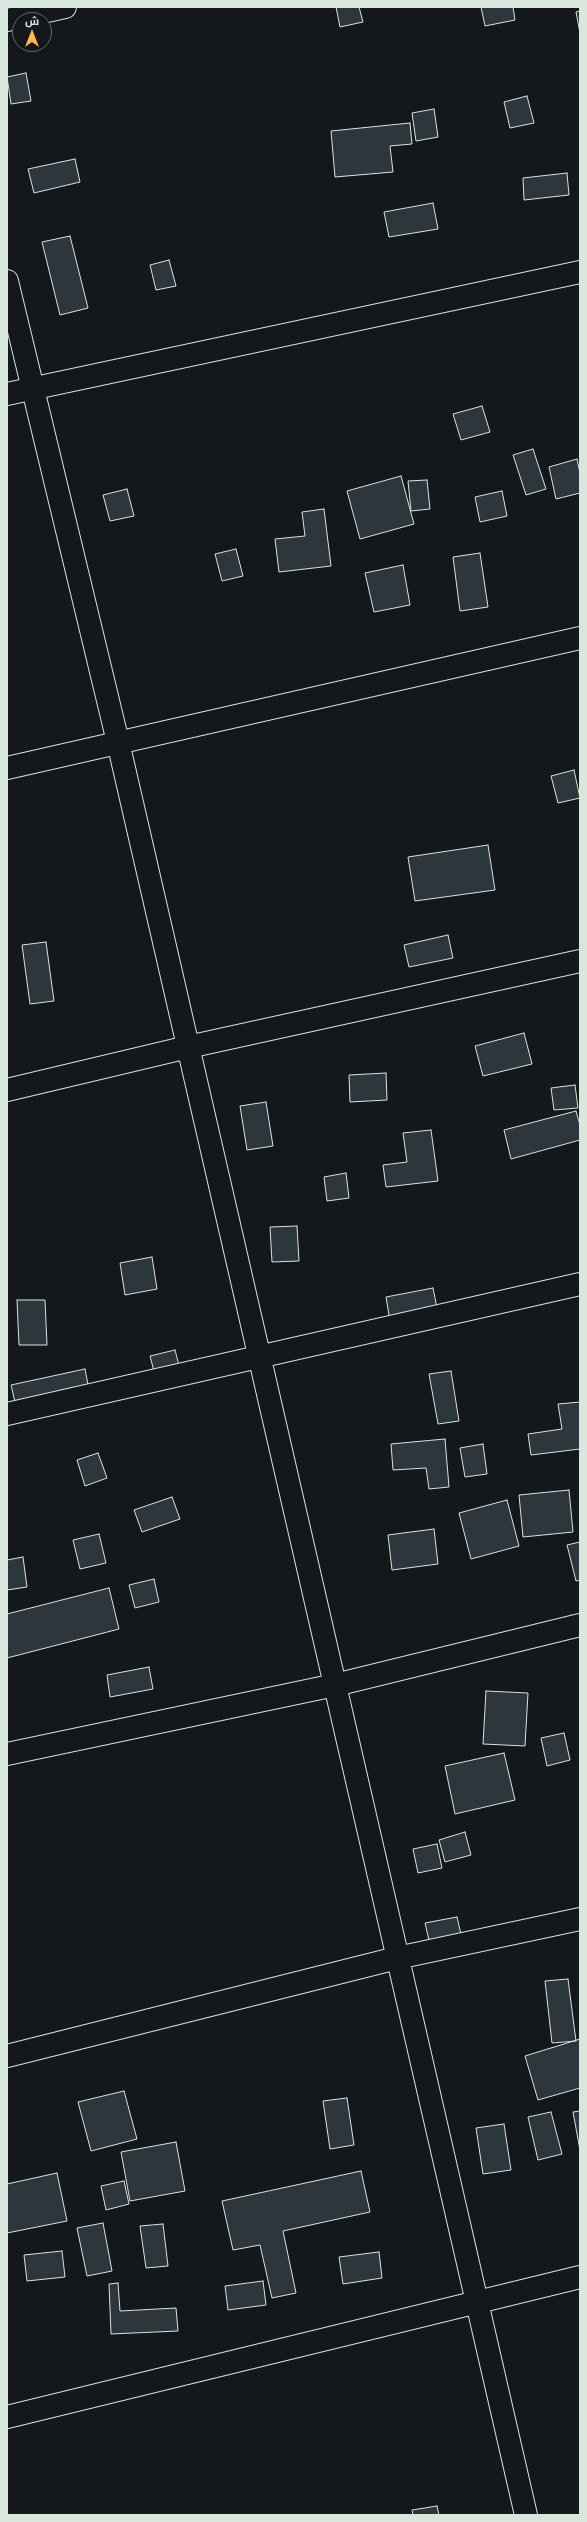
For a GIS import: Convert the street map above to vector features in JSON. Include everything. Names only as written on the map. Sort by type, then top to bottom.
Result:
[{"type":"street","points":[[7,20],[65,7]]},
{"type":"street","points":[[7,394],[580,272]]},
{"type":"street","points":[[7,281],[118,742],[526,2515]]},
{"type":"street","points":[[7,768],[580,638]]},
{"type":"street","points":[[7,1090],[188,1047],[580,962]]},
{"type":"street","points":[[7,1414],[260,1358],[580,1284]]},
{"type":"street","points":[[7,1754],[335,1685],[580,1625]]},
{"type":"street","points":[[7,2056],[397,1958],[580,1919]]},
{"type":"street","points":[[7,2417],[477,2304],[580,2277]]},
{"type":"building","points":[[336,7],[359,7],[363,22],[340,27]]},
{"type":"building","points":[[481,7],[513,7],[515,20],[485,26]]},
{"type":"building","points":[[580,11],[580,33],[576,12]]},
{"type":"building","points":[[26,73],[31,101],[11,104],[7,77]]},
{"type":"building","points":[[527,96],[534,123],[510,128],[504,102]]},
{"type":"building","points":[[434,109],[438,137],[416,141],[412,113]]},
{"type":"building","points":[[410,123],[412,144],[390,146],[393,172],[335,177],[331,131]]},
{"type":"building","points":[[75,159],[80,182],[34,193],[28,169]]},
{"type":"building","points":[[567,173],[569,195],[524,200],[523,178]]},
{"type":"building","points":[[433,203],[438,229],[389,237],[384,212]]},
{"type":"building","points":[[70,236],[88,308],[60,315],[42,242]]},
{"type":"building","points":[[169,260],[176,286],[156,290],[150,265]]},
{"type":"building","points":[[482,406],[490,432],[461,440],[453,414]]},
{"type":"building","points":[[533,449],[546,489],[526,495],[513,455]]},
{"type":"building","points":[[577,459],[580,473],[580,493],[556,499],[549,467]]},
{"type":"building","points":[[401,476],[414,524],[360,539],[347,491]]},
{"type":"building","points":[[427,480],[430,509],[411,511],[408,481]]},
{"type":"building","points":[[127,489],[134,516],[110,521],[103,495]]},
{"type":"building","points":[[502,491],[507,516],[480,522],[475,497]]},
{"type":"building","points":[[324,509],[331,566],[279,572],[275,539],[305,536],[302,512]]},
{"type":"building","points":[[236,549],[243,576],[222,581],[215,554]]},
{"type":"building","points":[[480,553],[488,607],[460,611],[453,557]]},
{"type":"building","points":[[403,565],[410,605],[374,612],[365,573]]},
{"type":"building","points":[[574,770],[580,798],[558,803],[551,776]]},
{"type":"building","points":[[488,845],[495,890],[415,901],[408,857]]},
{"type":"building","points":[[448,935],[453,958],[409,967],[404,945]]},
{"type":"building","points":[[46,942],[54,1001],[30,1004],[22,945]]},
{"type":"building","points":[[524,1033],[532,1064],[483,1076],[475,1046]]},
{"type":"building","points":[[386,1073],[387,1100],[350,1102],[349,1075]]},
{"type":"building","points":[[575,1085],[578,1108],[554,1110],[551,1088]]},
{"type":"building","points":[[266,1102],[273,1146],[247,1150],[240,1106]]},
{"type":"building","points":[[576,1111],[580,1125],[580,1140],[511,1159],[504,1130]]},
{"type":"building","points":[[431,1130],[438,1181],[386,1187],[383,1165],[407,1162],[403,1133]]},
{"type":"building","points":[[346,1173],[349,1198],[327,1201],[324,1177]]},
{"type":"building","points":[[297,1226],[299,1261],[272,1262],[270,1227]]},
{"type":"building","points":[[152,1257],[157,1289],[125,1295],[120,1263]]},
{"type":"building","points":[[433,1288],[438,1313],[390,1321],[386,1297]]},
{"type":"building","points":[[17,1300],[45,1300],[47,1345],[19,1345]]},
{"type":"building","points":[[175,1350],[181,1373],[156,1379],[150,1356]]},
{"type":"building","points":[[85,1369],[90,1395],[17,1411],[11,1385]]},
{"type":"building","points":[[451,1371],[459,1421],[438,1424],[429,1374]]},
{"type":"building","points":[[580,1402],[580,1449],[531,1455],[528,1434],[562,1429],[558,1404]]},
{"type":"building","points":[[445,1439],[449,1487],[429,1489],[426,1468],[393,1470],[391,1444]]},
{"type":"building","points":[[483,1444],[487,1474],[465,1477],[460,1448]]},
{"type":"building","points":[[98,1453],[107,1478],[85,1486],[77,1460]]},
{"type":"building","points":[[569,1490],[573,1532],[523,1537],[519,1495]]},
{"type":"building","points":[[172,1497],[180,1519],[142,1532],[134,1510]]},
{"type":"building","points":[[507,1500],[519,1546],[471,1559],[459,1513]]},
{"type":"building","points":[[434,1529],[438,1564],[392,1570],[388,1535]]},
{"type":"building","points":[[99,1534],[106,1563],[80,1569],[73,1540]]},
{"type":"building","points":[[580,1542],[580,1580],[576,1581],[567,1545]]},
{"type":"building","points":[[23,1557],[27,1587],[7,1590],[7,1560]]},
{"type":"building","points":[[154,1579],[159,1602],[135,1608],[129,1585]]},
{"type":"building","points":[[109,1588],[119,1629],[7,1658],[7,1614]]},
{"type":"building","points":[[149,1667],[153,1689],[110,1697],[107,1675]]},
{"type":"building","points":[[486,1691],[528,1693],[525,1746],[483,1744]]},
{"type":"building","points":[[564,1733],[570,1760],[547,1766],[541,1738]]},
{"type":"building","points":[[504,1753],[515,1800],[455,1814],[445,1766]]},
{"type":"building","points":[[465,1832],[471,1855],[445,1862],[439,1840]]},
{"type":"building","points":[[437,1844],[442,1868],[418,1873],[413,1849]]},
{"type":"building","points":[[457,1917],[463,1943],[431,1949],[425,1923]]},
{"type":"building","points":[[568,1979],[576,2041],[552,2043],[545,1981]]},
{"type":"building","points":[[580,2039],[580,2088],[538,2100],[525,2056]]},
{"type":"building","points":[[124,2091],[137,2139],[91,2151],[78,2102]]},
{"type":"building","points":[[347,2098],[354,2145],[330,2149],[323,2101]]},
{"type":"building","points":[[580,2111],[580,2150],[573,2112]]},
{"type":"building","points":[[551,2112],[562,2154],[538,2160],[528,2117]]},
{"type":"building","points":[[504,2124],[511,2170],[483,2174],[476,2128]]},
{"type":"building","points":[[176,2142],[185,2191],[130,2201],[121,2152]]},
{"type":"building","points":[[361,2171],[370,2212],[283,2231],[296,2293],[272,2298],[260,2245],[233,2250],[222,2201]]},
{"type":"building","points":[[57,2173],[67,2221],[7,2233],[7,2184]]},
{"type":"building","points":[[124,2181],[129,2204],[106,2210],[101,2186]]},
{"type":"building","points":[[103,2223],[112,2271],[87,2276],[77,2228]]},
{"type":"building","points":[[163,2224],[168,2266],[146,2268],[140,2226]]},
{"type":"building","points":[[62,2251],[65,2277],[27,2281],[24,2255]]},
{"type":"building","points":[[379,2252],[382,2278],[343,2284],[339,2257]]},
{"type":"building","points":[[263,2281],[266,2305],[228,2310],[225,2286]]},
{"type":"building","points":[[118,2283],[120,2311],[176,2308],[178,2331],[111,2334],[109,2284]]},
{"type":"building","points":[[437,2506],[439,2515],[413,2515],[412,2510]]}]
